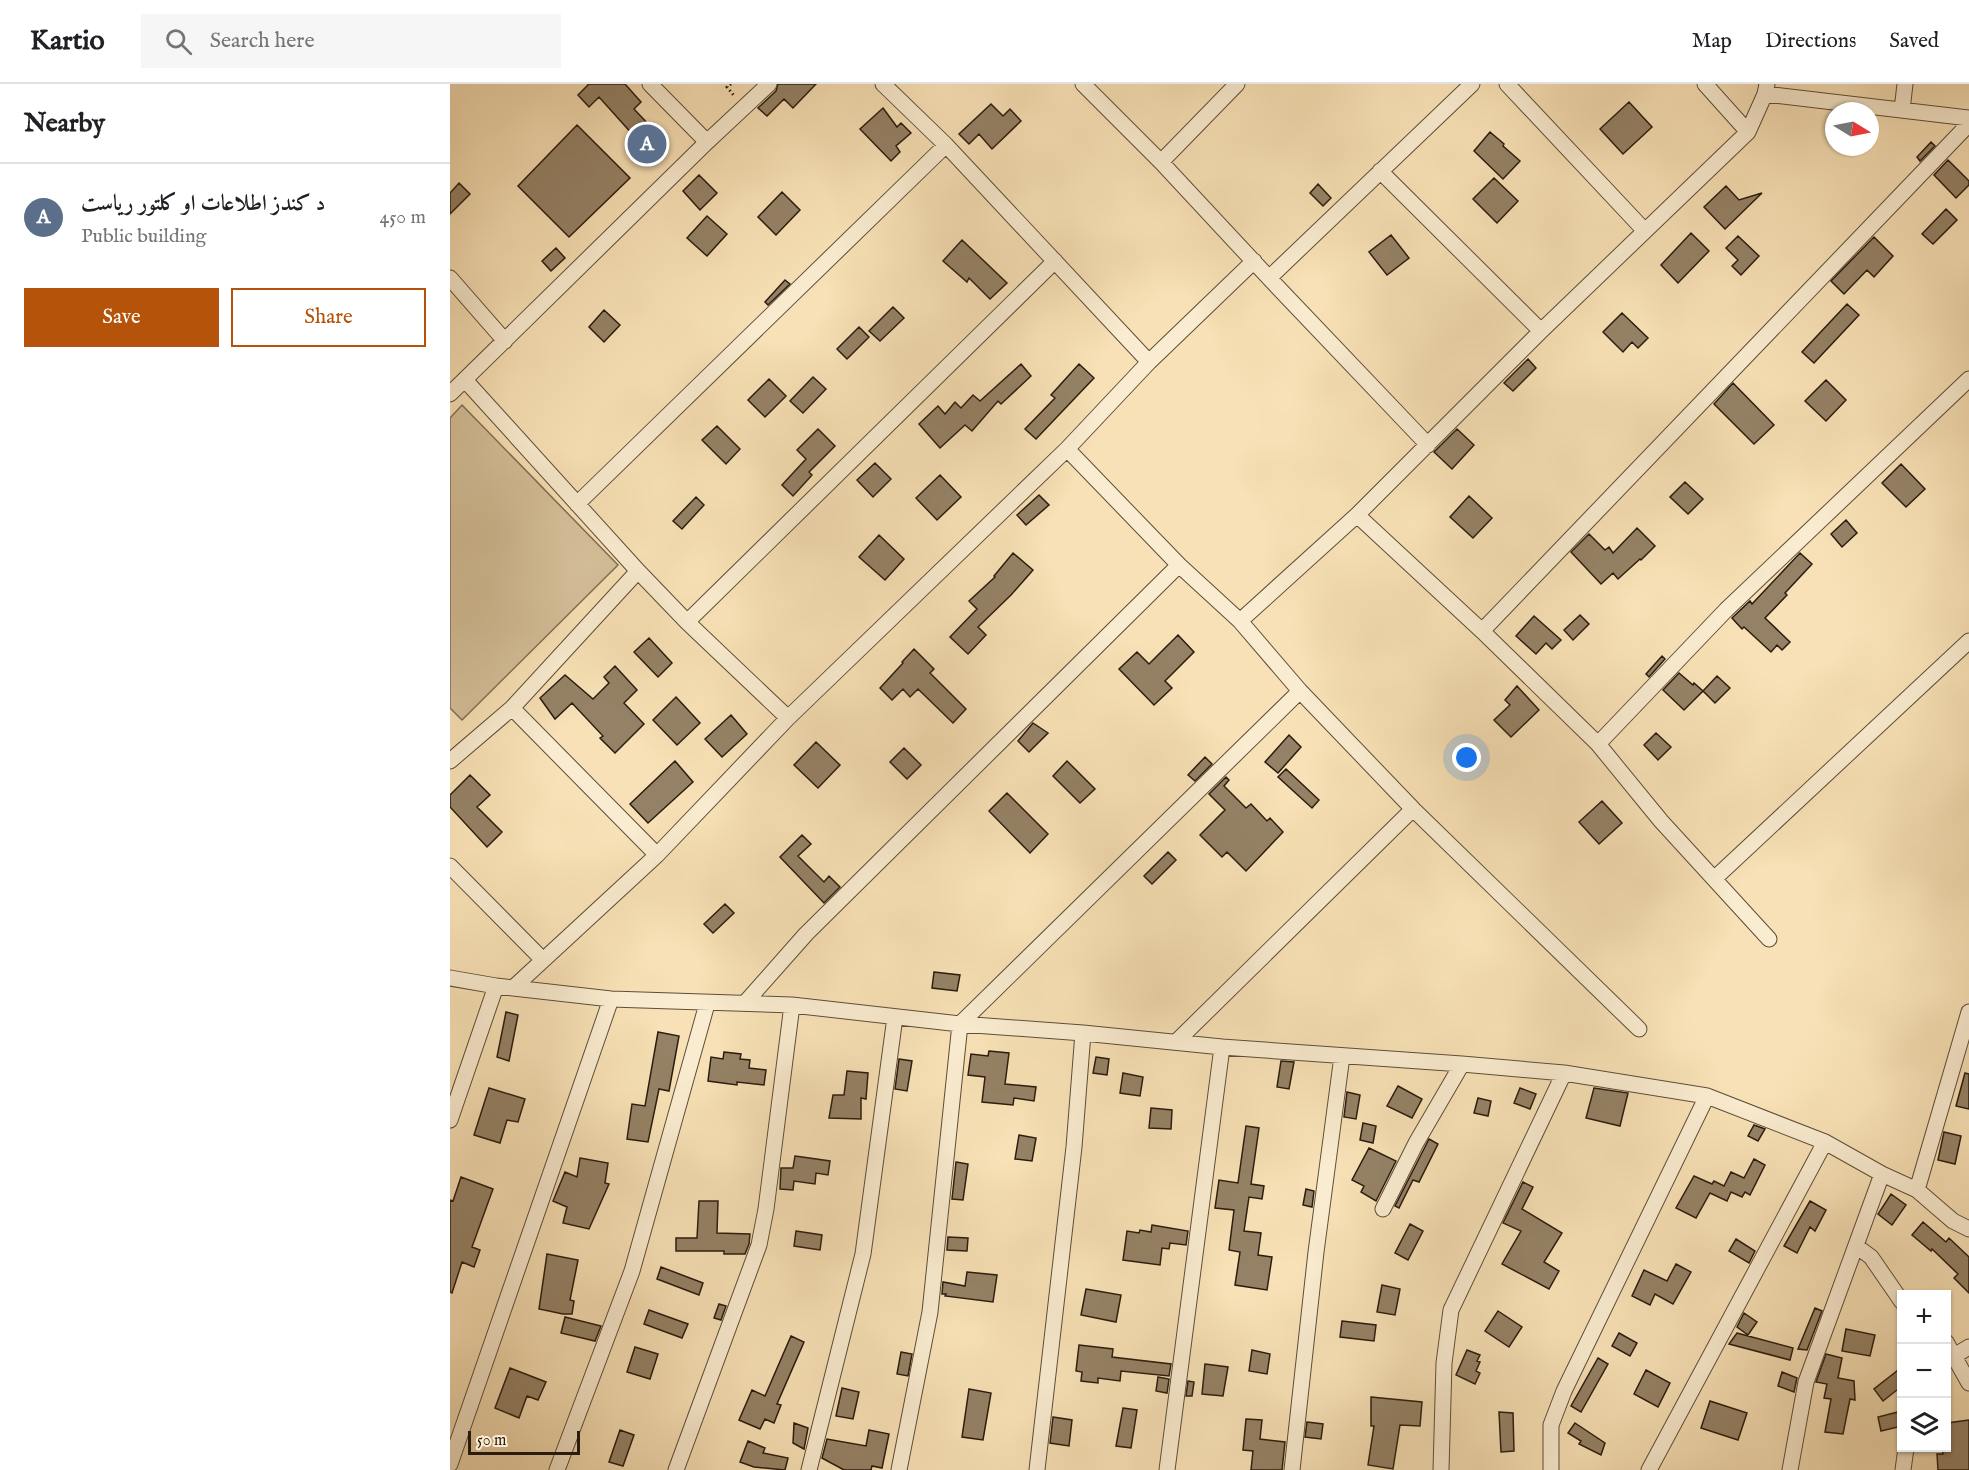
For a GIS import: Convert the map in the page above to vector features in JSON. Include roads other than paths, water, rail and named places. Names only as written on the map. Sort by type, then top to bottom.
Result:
[{"type":"street","points":[[650,84],[707,142]]},
{"type":"street","points":[[450,394],[769,84]]},
{"type":"street","points":[[883,84],[946,145],[1149,362]]},
{"type":"street","points":[[1083,84],[1161,162],[1428,445]]},
{"type":"street","points":[[1161,162],[1238,84]]},
{"type":"street","points":[[1269,278],[1472,84]]},
{"type":"street","points":[[1507,84],[1645,231]]},
{"type":"street","points":[[1705,84],[1748,132]]},
{"type":"street","points":[[1902,110],[1905,84]]},
{"type":"street","points":[[1240,621],[1357,515],[1541,331],[1748,132],[1766,89],[1969,118]]},
{"type":"street","points":[[1482,631],[1969,124]]},
{"type":"street","points":[[577,504],[946,145]]},
{"type":"street","points":[[1380,171],[1541,331]]},
{"type":"street","points":[[687,622],[1055,261]]},
{"type":"street","points":[[513,988],[657,855],[788,718],[1067,449],[1149,362],[1254,261]]},
{"type":"street","points":[[450,278],[505,342]]},
{"type":"street","points":[[465,380],[638,571],[687,622],[788,718]]},
{"type":"street","points":[[1598,744],[1726,610],[1969,380]]},
{"type":"street","points":[[1067,449],[1179,565],[1240,621],[1300,691],[1413,809],[1639,1029]]},
{"type":"street","points":[[1357,515],[1482,631],[1598,744],[1661,821],[1768,939]]},
{"type":"street","points":[[745,1003],[806,934],[1179,565]]},
{"type":"street","points":[[452,754],[512,708],[638,571]]},
{"type":"street","points":[[1714,879],[1969,641]]},
{"type":"street","points":[[899,1470],[930,1312],[960,1024],[1300,691]]},
{"type":"street","points":[[512,708],[657,855]]},
{"type":"street","points":[[1176,1042],[1413,809]]},
{"type":"street","points":[[450,866],[542,959]]},
{"type":"street","points":[[450,978],[496,986],[611,999],[707,1004],[792,1005],[960,1024],[1564,1073],[1707,1096],[1825,1142],[1882,1174],[1917,1190],[1953,1221],[1969,1229]]},
{"type":"street","points":[[450,1120],[496,986]]},
{"type":"street","points":[[450,1464],[611,999]]},
{"type":"street","points":[[557,1470],[632,1271],[707,1004]]},
{"type":"street","points":[[676,1470],[759,1245],[766,1209],[792,1005]]},
{"type":"street","points":[[1917,1190],[1969,1012]]},
{"type":"street","points":[[809,1470],[862,1254],[895,1017]]},
{"type":"street","points":[[1036,1470],[1074,1147],[1083,1033]]},
{"type":"street","points":[[1167,1470],[1222,1047]]},
{"type":"street","points":[[1292,1470],[1316,1252],[1342,1056]]},
{"type":"street","points":[[1383,1209],[1416,1143],[1462,1064]]},
{"type":"street","points":[[1441,1470],[1444,1363],[1451,1310],[1564,1073]]},
{"type":"street","points":[[1551,1470],[1551,1425],[1564,1391],[1707,1096]]},
{"type":"street","points":[[1649,1470],[1825,1142]]},
{"type":"street","points":[[1790,1470],[1806,1382],[1882,1174]]},
{"type":"street","points":[[1953,1221],[1969,1217]]},
{"type":"street","points":[[1856,1246],[1871,1257],[1897,1295]]},
{"type":"street","points":[[1948,1344],[1969,1383]]},
{"type":"street","points":[[1954,1356],[1969,1347]]},
{"type":"street","points":[[1903,1470],[1905,1452]]},
{"type":"place","name":"د کندز اطلاعات او کلتور ریاست","points":[[647,144]]}]
